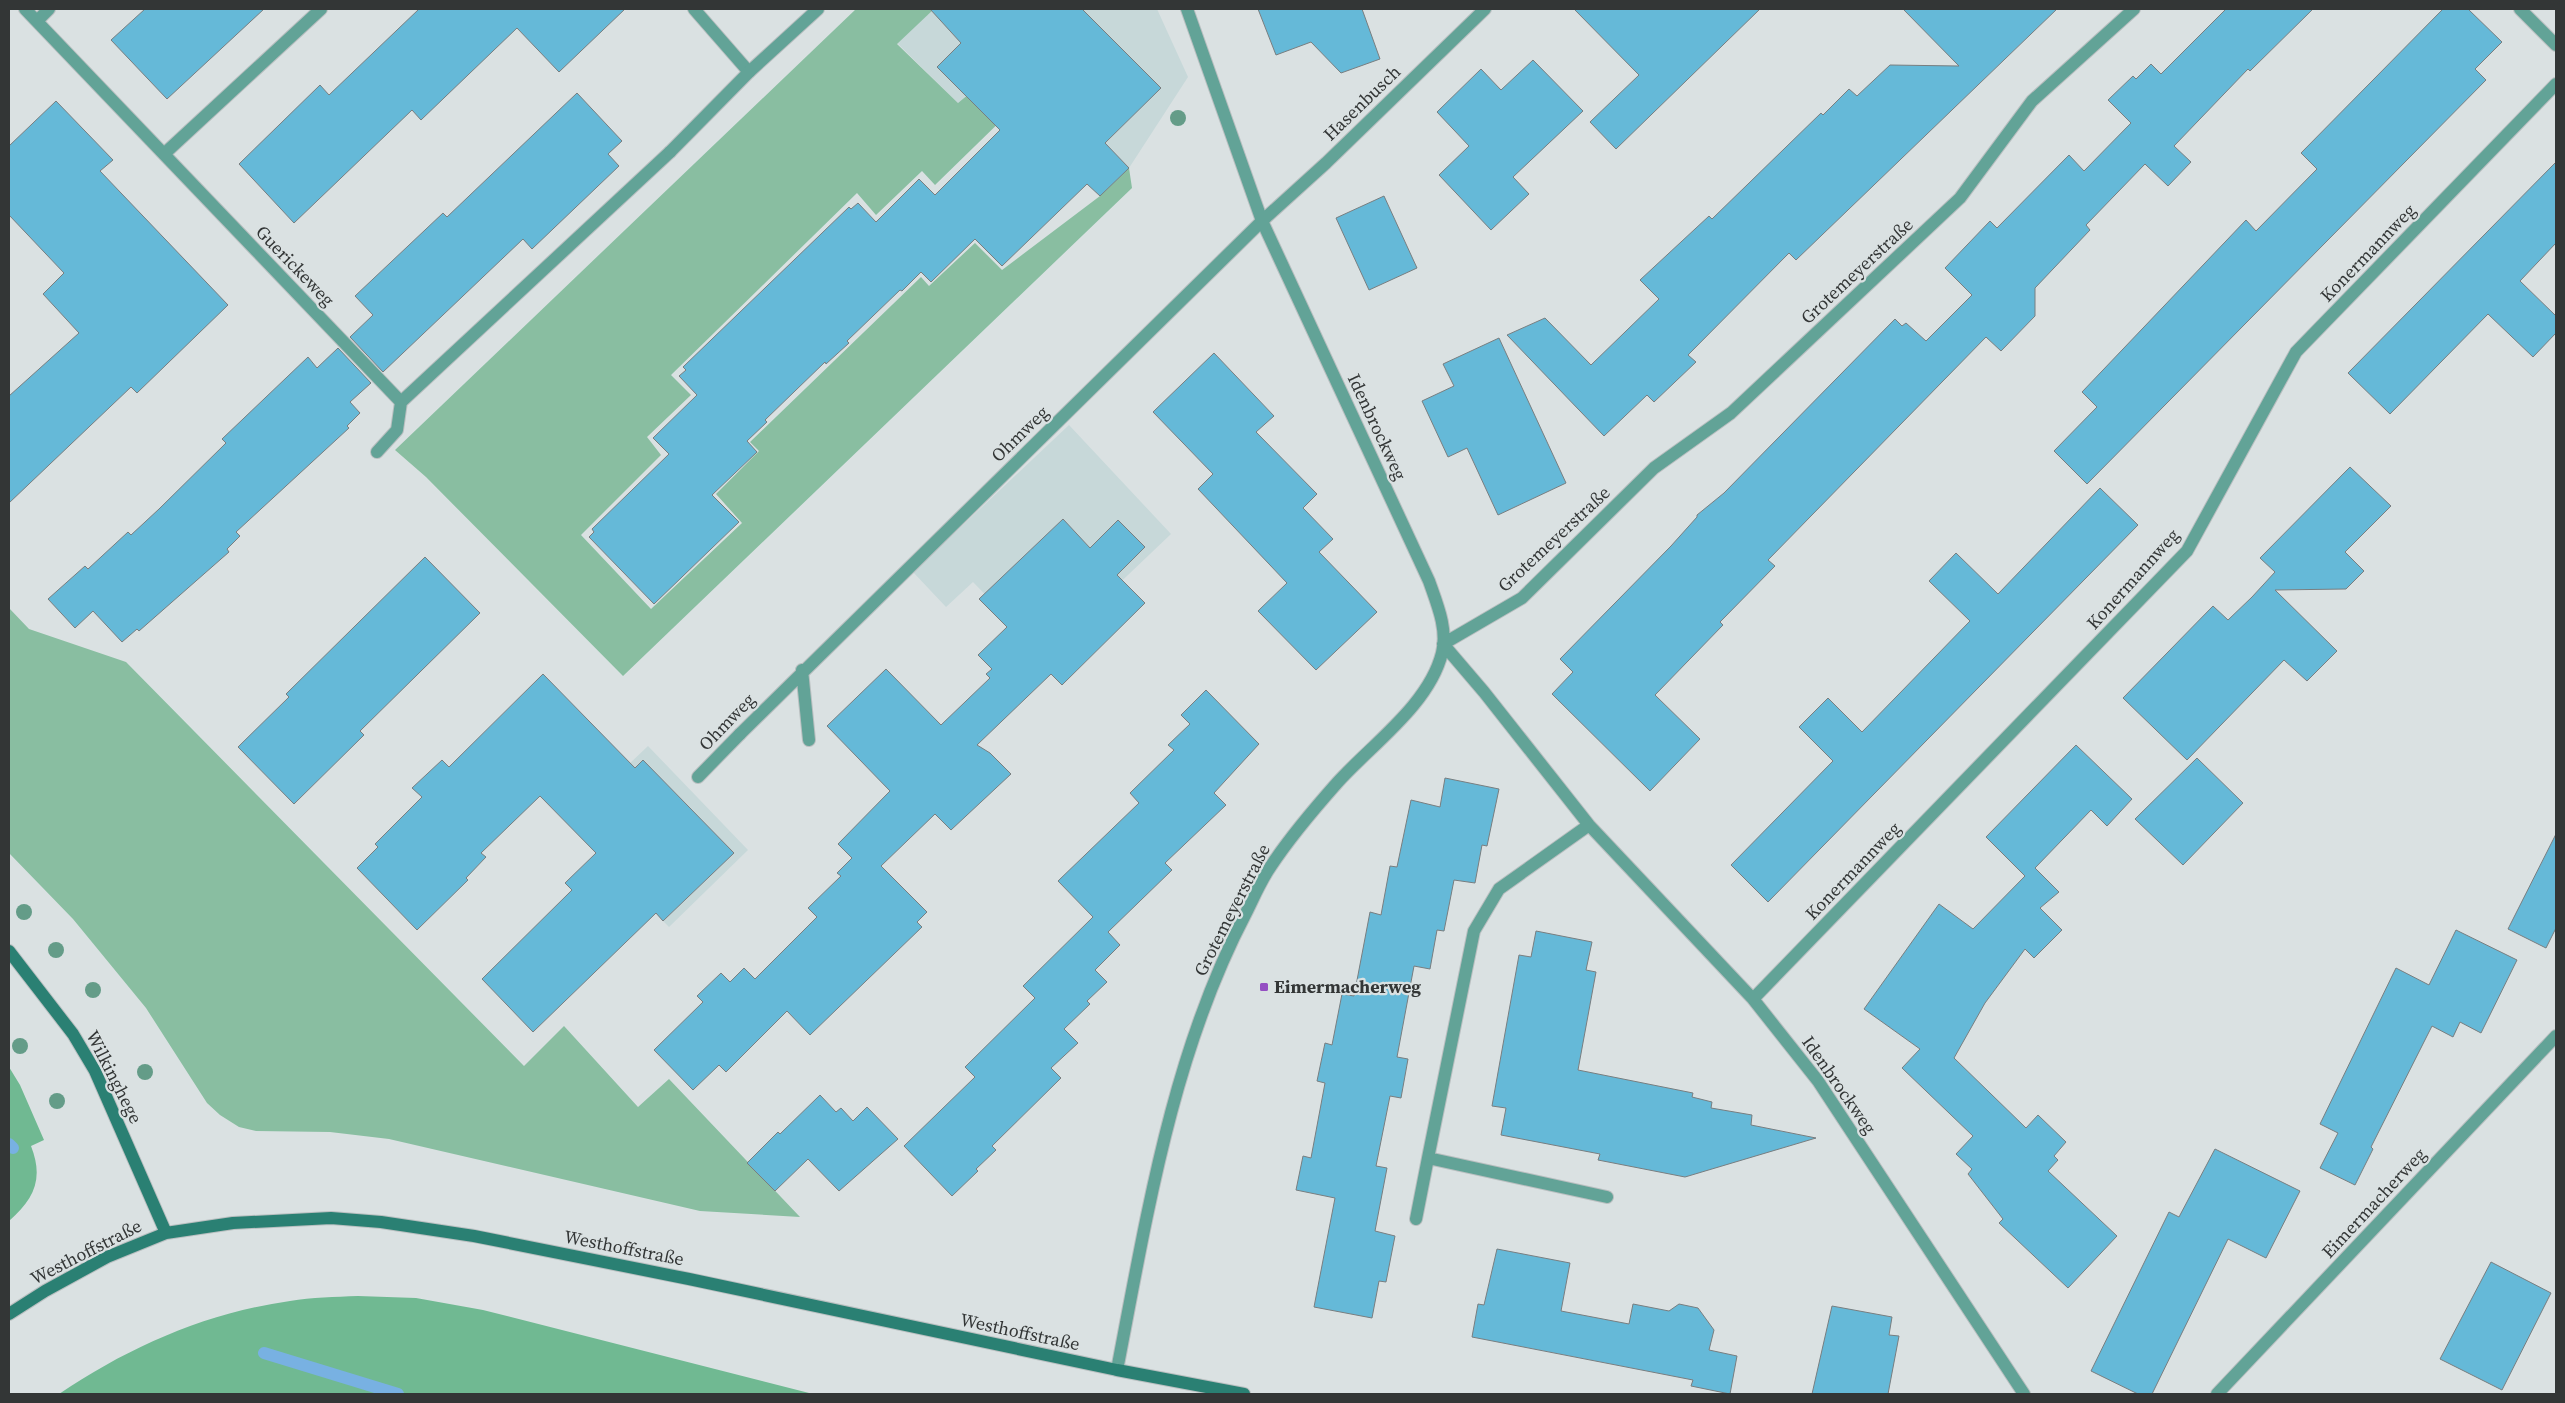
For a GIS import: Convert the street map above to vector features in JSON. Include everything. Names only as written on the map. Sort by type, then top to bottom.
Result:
[{"type":"street","name":"Guerickeweg","points":[[25,9],[401,402]]},
{"type":"street","points":[[37,21],[49,9]]},
{"type":"street","points":[[164,154],[321,9]]},
{"type":"street","points":[[694,9],[749,72]]},
{"type":"street","points":[[377,452],[397,430],[401,402],[670,152],[749,72],[818,9]]},
{"type":"street","name":"Idenbrockweg","points":[[1187,9],[1262,221],[1429,581],[1442,619],[1443,644],[1484,692],[1589,825],[1753,1000],[1818,1081],[2024,1394]]},
{"type":"street","name":"Hasenbusch","points":[[1262,221],[1326,163],[1485,9]]},
{"type":"street","name":"Grotemeyerstraße","points":[[1117,1370],[1149,1202],[1172,1106],[1217,972],[1270,867],[1338,782],[1405,714],[1422,693],[1436,671],[1443,644],[1522,598],[1654,468],[1731,413],[1960,198],[2032,101],[2134,9]]},
{"type":"street","points":[[2520,9],[2556,45]]},
{"type":"street","name":"Konermannweg","points":[[1753,1000],[2187,550],[2296,352],[2556,84]]},
{"type":"street","name":"Ohmweg","points":[[698,777],[802,670],[1262,221]]},
{"type":"street","points":[[802,670],[810,740]]},
{"type":"street","points":[[1416,1219],[1474,931],[1499,889],[1589,825]]},
{"type":"street","name":"Wilkinghege","points":[[9,951],[74,1034],[95,1072],[166,1233]]},
{"type":"street","name":"Eimermacherweg","points":[[2217,1394],[2556,1036]]},
{"type":"street","points":[[1428,1158],[1607,1197]]},
{"type":"street","name":"Westhoffstraße","points":[[9,1314],[45,1291],[107,1257],[166,1233],[275,1220],[331,1218],[381,1222],[474,1236],[669,1275],[1117,1370],[1244,1394]]},
{"type":"shaded area","points":[[934,9],[1157,9],[1188,77],[1129,168],[1100,196],[986,79],[958,103],[897,43]]},
{"type":"shaded area","points":[[1069,425],[1171,534],[1044,655],[973,582],[946,607],[913,572]]},
{"type":"shaded area","points":[[648,746],[748,850],[669,927],[567,823]]},
{"type":"green space","points":[[856,9],[934,9],[897,44],[958,103],[987,79],[1014,108],[935,185],[922,171],[876,215],[857,193],[671,375],[691,395],[647,437],[661,455],[581,535],[651,609],[742,523],[716,494],[759,451],[750,442],[921,277],[929,286],[975,243],[1002,270],[1100,196],[1129,168],[1132,188],[623,676],[426,477],[395,450]]},
{"type":"green space","points":[[9,608],[29,629],[126,662],[524,1066],[564,1026],[638,1107],[669,1079],[800,1217],[700,1211],[389,1139],[330,1132],[256,1131],[239,1127],[220,1115],[207,1103],[146,1008],[73,919],[9,853]]},
{"type":"green space","points":[[9,1067],[20,1085],[44,1140],[31,1146],[37,1169],[34,1188],[25,1205],[9,1221]]},
{"type":"green space","points":[[358,1296],[416,1298],[483,1310],[813,1394],[59,1394],[140,1347],[198,1323],[228,1314],[290,1301]]},
{"type":"building","points":[[145,9],[264,9],[167,99],[111,40]]},
{"type":"building","points":[[419,9],[625,9],[559,72],[517,28],[421,120],[412,110],[294,223],[239,164],[320,85],[329,95]]},
{"type":"building","points":[[930,9],[1082,9],[1161,88],[1105,143],[1129,168],[1100,196],[1087,184],[1002,266],[975,239],[931,282],[921,272],[902,291],[900,290],[847,341],[849,343],[826,364],[825,362],[765,420],[767,422],[747,441],[757,452],[712,495],[739,522],[654,604],[589,537],[594,532],[592,529],[669,454],[653,438],[697,395],[679,376],[686,370],[683,367],[849,207],[851,209],[858,203],[876,222],[919,179],[935,195],[1000,130],[937,67],[961,43]]},
{"type":"building","points":[[1258,9],[1362,9],[1380,59],[1341,73],[1311,42],[1276,55]]},
{"type":"building","points":[[1574,9],[1760,9],[1616,149],[1590,122],[1639,75]]},
{"type":"building","points":[[1903,9],[2057,9],[1796,260],[1789,253],[1688,355],[1696,362],[1654,402],[1647,395],[1604,436],[1507,335],[1545,318],[1591,365],[1659,299],[1640,280],[1709,216],[1712,219],[1821,113],[1823,115],[1849,89],[1857,96],[1890,65],[1959,66]]},
{"type":"building","points":[[2226,9],[2313,9],[2250,71],[2248,69],[2174,146],[2191,162],[2168,186],[2145,164],[2086,225],[2090,230],[2035,288],[2035,316],[2001,351],[1986,337],[1768,560],[1775,566],[1720,622],[1723,625],[1655,695],[1700,739],[1650,791],[1552,694],[1573,672],[1560,659],[1671,546],[1697,515],[1724,493],[1895,319],[1902,326],[1906,323],[1926,341],[1972,295],[1945,268],[1990,221],[1997,228],[2069,155],[2084,171],[2131,123],[2108,100],[2133,76],[2136,79],[2151,64],[2161,74]]},
{"type":"building","points":[[2443,9],[2468,9],[2502,42],[2475,69],[2486,80],[2087,484],[2054,451],[2097,407],[2082,392],[2246,220],[2256,231],[2317,169],[2301,153]]},
{"type":"building","points":[[1533,60],[1583,111],[1513,177],[1529,194],[1491,230],[1439,175],[1469,146],[1437,112],[1481,69],[1501,90]]},
{"type":"building","points":[[577,93],[622,141],[608,154],[619,166],[532,249],[523,239],[383,372],[350,337],[373,315],[355,296],[443,213],[447,217]]},
{"type":"building","points":[[56,101],[113,160],[100,171],[228,305],[137,393],[131,387],[9,503],[9,396],[79,333],[43,294],[64,273],[9,215],[9,146]]},
{"type":"building","points":[[2556,162],[2556,243],[2520,281],[2556,316],[2556,333],[2533,357],[2488,314],[2390,414],[2348,373]]},
{"type":"building","points":[[1384,196],[1417,268],[1369,290],[1336,218]]},
{"type":"building","points":[[1499,338],[1566,483],[1498,515],[1467,448],[1448,457],[1422,401],[1454,386],[1443,364]]},
{"type":"building","points":[[338,348],[371,383],[350,402],[360,413],[347,426],[349,428],[236,532],[240,536],[227,549],[229,552],[139,631],[137,629],[122,642],[93,611],[75,628],[48,599],[85,566],[88,569],[128,532],[131,535],[159,509],[226,443],[222,439],[308,357],[317,368]]},
{"type":"building","points":[[1214,353],[1274,416],[1256,432],[1317,494],[1303,508],[1333,539],[1319,552],[1377,612],[1316,670],[1258,611],[1287,583],[1198,489],[1213,474],[1153,412]]},
{"type":"building","points":[[2350,467],[2391,506],[2345,552],[2364,571],[2346,589],[2275,590],[2337,651],[2307,681],[2284,660],[2187,760],[2123,698],[2213,606],[2228,620],[2252,597],[2275,572],[2260,558]]},
{"type":"building","points":[[2100,488],[2138,525],[1768,902],[1731,865],[1833,761],[1799,727],[1828,698],[1862,732],[1970,621],[1929,581],[1956,553],[1998,594]]},
{"type":"building","points":[[1063,519],[1090,548],[1118,520],[1145,547],[1117,575],[1145,603],[1062,685],[1051,674],[977,745],[990,753],[1011,774],[951,830],[935,814],[881,866],[927,912],[917,922],[922,927],[810,1035],[787,1011],[726,1072],[719,1065],[693,1090],[654,1050],[703,1002],[697,996],[721,973],[730,982],[744,968],[755,979],[817,917],[808,908],[841,876],[837,873],[852,858],[838,844],[890,791],[827,726],[886,669],[941,725],[990,678],[986,674],[992,669],[978,655],[1007,627],[979,599]]},
{"type":"building","points":[[425,557],[480,613],[360,731],[364,735],[294,804],[238,747],[289,697],[286,694]]},
{"type":"building","points":[[543,674],[635,768],[643,760],[734,853],[663,921],[656,913],[533,1032],[482,979],[572,890],[565,883],[596,853],[540,796],[481,853],[486,857],[466,878],[468,880],[417,930],[357,868],[378,847],[375,844],[422,797],[412,788],[442,760],[449,767]]},
{"type":"building","points":[[1206,690],[1259,744],[1214,793],[1226,805],[1165,863],[1172,870],[1108,932],[1120,945],[1095,970],[1107,982],[1087,1001],[1090,1004],[1064,1029],[1078,1043],[1051,1068],[1061,1078],[992,1146],[996,1150],[976,1169],[978,1171],[952,1196],[904,1146],[975,1077],[965,1067],[1035,998],[1023,986],[1093,917],[1058,881],[1139,803],[1130,793],[1174,750],[1168,745],[1190,724],[1181,715]]},
{"type":"building","points":[[2076,745],[2132,799],[2107,826],[2091,810],[2035,868],[2059,892],[2040,908],[2062,930],[2034,958],[2025,949],[1985,1003],[1954,1058],[2026,1128],[2038,1115],[2066,1142],[2054,1156],[2058,1160],[2048,1171],[2117,1236],[2068,1288],[1999,1223],[2003,1219],[1968,1174],[1972,1169],[1956,1154],[1973,1136],[1902,1068],[1920,1049],[1864,1009],[1939,904],[1973,929],[2025,876],[1986,837]]},
{"type":"building","points":[[2197,758],[2243,803],[2183,865],[2135,819]]},
{"type":"building","points":[[1445,778],[1499,789],[1487,846],[1482,845],[1475,883],[1454,880],[1444,931],[1437,930],[1430,969],[1414,966],[1397,1057],[1408,1059],[1401,1098],[1390,1096],[1376,1166],[1387,1168],[1375,1231],[1395,1236],[1386,1282],[1379,1281],[1372,1318],[1314,1307],[1335,1198],[1296,1190],[1303,1156],[1311,1158],[1325,1083],[1317,1081],[1325,1043],[1332,1045],[1342,994],[1354,996],[1370,912],[1381,915],[1390,866],[1397,867],[1411,800],[1440,807]]},
{"type":"building","points":[[2556,834],[2556,928],[2546,948],[2508,929]]},
{"type":"building","points":[[2456,930],[2517,960],[2481,1033],[2460,1022],[2453,1037],[2432,1026],[2371,1147],[2373,1149],[2355,1185],[2320,1168],[2338,1133],[2320,1124],[2396,968],[2429,985]]},
{"type":"building","points":[[1536,931],[1592,942],[1586,970],[1596,972],[1578,1070],[1693,1093],[1692,1097],[1712,1102],[1711,1108],[1752,1115],[1751,1125],[1816,1138],[1685,1177],[1598,1160],[1600,1154],[1501,1135],[1506,1108],[1492,1106],[1519,955],[1531,957]]},
{"type":"building","points":[[820,1095],[836,1112],[841,1108],[853,1121],[867,1107],[898,1139],[839,1191],[808,1159],[775,1191],[747,1163],[778,1132],[780,1134]]},
{"type":"building","points":[[2215,1149],[2300,1191],[2266,1258],[2228,1239],[2152,1394],[2138,1394],[2091,1371],[2169,1212],[2179,1217]]},
{"type":"building","points":[[1497,1249],[1570,1263],[1561,1311],[1629,1324],[1633,1304],[1669,1311],[1679,1304],[1698,1308],[1714,1330],[1709,1350],[1737,1356],[1730,1394],[1691,1386],[1693,1380],[1472,1337],[1478,1304],[1484,1305]]},
{"type":"building","points":[[2491,1262],[2551,1293],[2502,1390],[2440,1359]]},
{"type":"building","points":[[1832,1306],[1892,1317],[1889,1335],[1899,1336],[1888,1394],[1812,1394]]},
{"type":"waterway","points":[[9,1144],[13,1148]]},
{"type":"waterway","points":[[264,1353],[398,1394]]},
{"type":"place","name":"Eimermacherweg","points":[[1264,987]]}]
